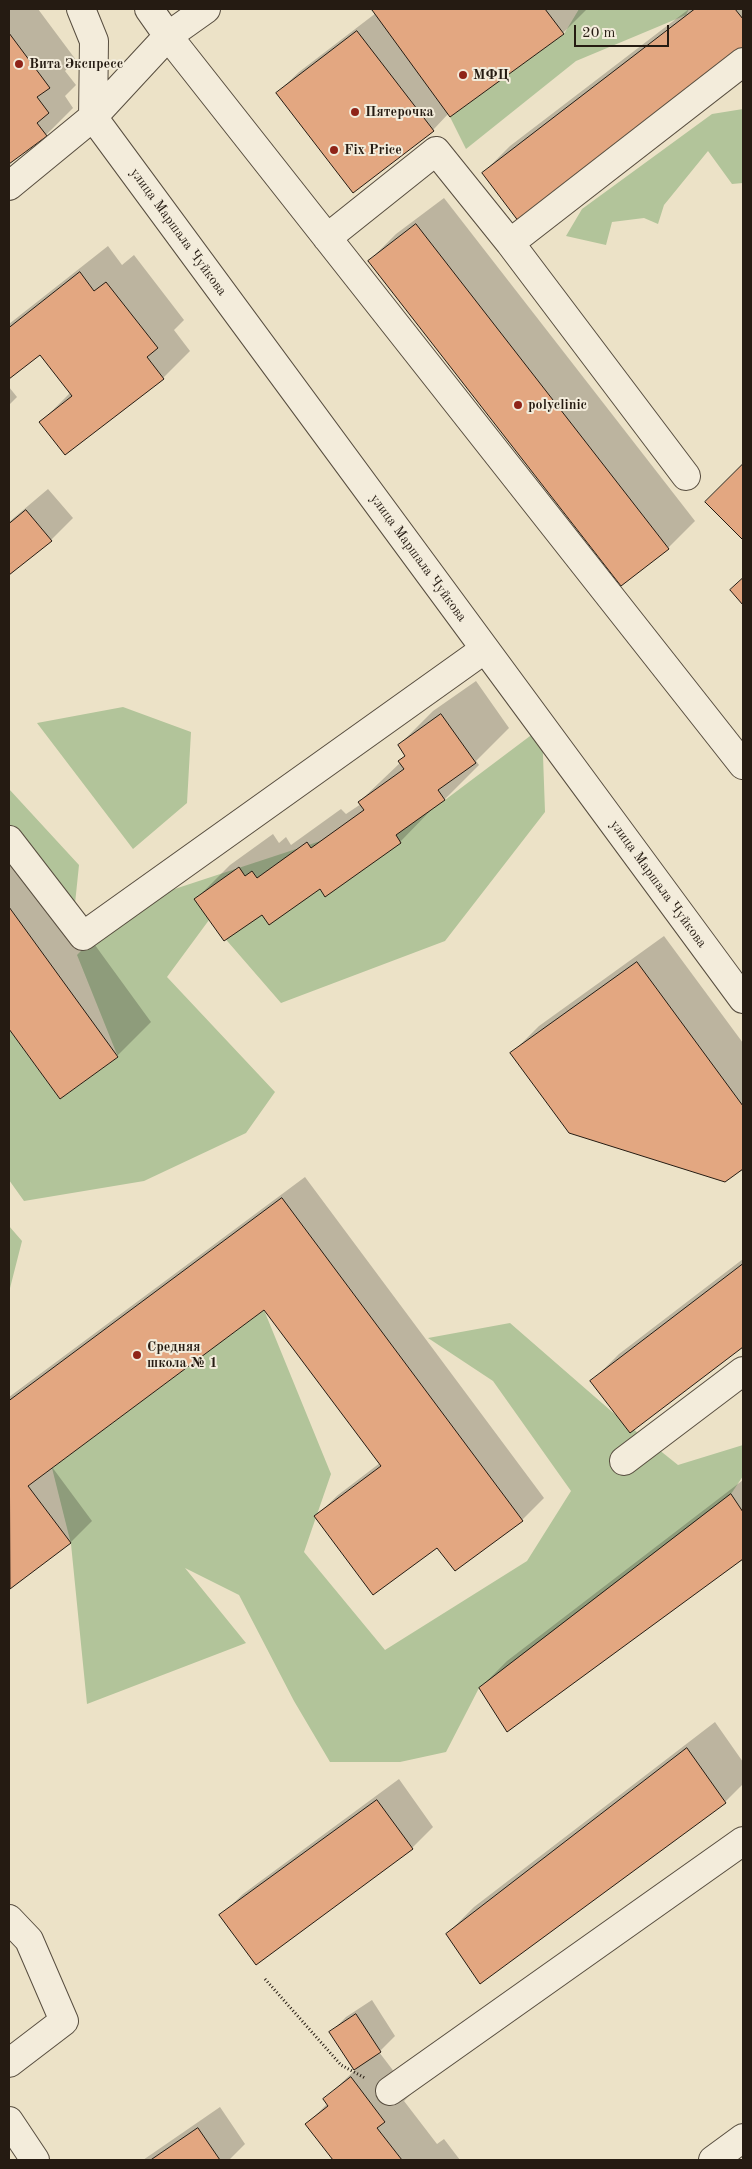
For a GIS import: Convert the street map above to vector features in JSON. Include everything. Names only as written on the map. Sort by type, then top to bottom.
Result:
[{"type":"street","points":[[81,9],[94,41],[93,117]]},
{"type":"street","points":[[149,9],[168,36],[743,765]]},
{"type":"street","points":[[9,186],[93,117],[168,36],[206,9]]},
{"type":"street","points":[[510,243],[743,62]]},
{"type":"street","name":"улица Маршала Чуйкова","points":[[93,117],[743,999]]},
{"type":"street","points":[[327,238],[436,151],[510,243],[686,476]]},
{"type":"street","points":[[9,840],[83,936],[485,649]]},
{"type":"street","points":[[624,1461],[743,1371]]},
{"type":"street","points":[[390,2091],[743,1841]]},
{"type":"street","points":[[9,1919],[29,1940],[64,2021],[9,2063]]},
{"type":"street","points":[[9,2121],[35,2160]]},
{"type":"street","points":[[714,2160],[743,2138]]},
{"type":"path","points":[[264,1980],[341,2065],[390,2091]]},
{"type":"green space","points":[[579,9],[689,9],[686,15],[576,61],[466,149],[450,117],[564,34]]},
{"type":"green space","points":[[743,109],[743,183],[732,184],[708,151],[664,205],[658,224],[644,218],[612,222],[606,245],[566,236],[582,209],[712,114]]},
{"type":"green space","points":[[123,707],[191,732],[187,803],[133,849],[37,723]]},
{"type":"green space","points":[[542,727],[545,812],[445,941],[281,1003],[209,920],[167,977],[275,1092],[246,1133],[144,1181],[24,1201],[9,1180],[9,1029],[60,1099],[118,1057],[77,955],[126,905],[445,800]]},
{"type":"green space","points":[[9,789],[79,865],[73,923],[9,840]]},
{"type":"green space","points":[[9,1226],[22,1241],[9,1292]]},
{"type":"green space","points":[[264,1310],[331,1474],[304,1552],[385,1650],[527,1561],[571,1491],[493,1381],[428,1338],[510,1323],[618,1417],[678,1465],[743,1445],[743,1476],[731,1494],[479,1688],[446,1752],[400,1762],[330,1762],[294,1701],[239,1595],[185,1568],[246,1643],[87,1704],[71,1544],[52,1468]]},
{"type":"building","name":"МФЦ","points":[[373,9],[545,9],[564,34],[450,117]]},
{"type":"building","points":[[695,9],[735,9],[743,19],[743,49],[519,222],[482,173]]},
{"type":"building","name":"Пятерочка","points":[[357,31],[434,131],[353,193],[276,93]]},
{"type":"building","points":[[9,33],[50,88],[37,97],[49,113],[37,123],[47,136],[9,164]]},
{"type":"building","name":"polyclinic","points":[[416,224],[669,549],[621,586],[368,261]]},
{"type":"building","points":[[80,272],[94,291],[106,282],[158,348],[147,357],[164,379],[65,455],[39,422],[72,396],[40,355],[9,379],[9,328]]},
{"type":"building","points":[[743,464],[743,540],[705,502]]},
{"type":"building","points":[[26,510],[52,541],[9,575],[9,524]]},
{"type":"building","points":[[743,578],[743,605],[730,590]]},
{"type":"building","points":[[441,714],[476,763],[438,790],[445,800],[396,835],[401,843],[325,897],[320,889],[269,925],[262,915],[224,941],[194,899],[239,867],[245,876],[252,871],[257,878],[307,842],[311,848],[364,810],[358,802],[404,769],[398,761],[405,756],[398,745]]},
{"type":"building","points":[[9,907],[118,1057],[60,1099],[9,1029]]},
{"type":"building","points":[[637,962],[743,1106],[743,1169],[725,1182],[569,1133],[510,1053]]},
{"type":"building","name":"Средняя школа № 1","points":[[282,1198],[523,1521],[455,1571],[437,1548],[373,1595],[314,1516],[381,1466],[264,1310],[28,1486],[71,1543],[10,1589],[9,1401]]},
{"type":"building","points":[[743,1264],[743,1347],[630,1433],[590,1381]]},
{"type":"building","points":[[731,1494],[743,1512],[743,1559],[507,1732],[479,1688]]},
{"type":"building","points":[[687,1748],[726,1803],[480,1984],[446,1934]]},
{"type":"building","points":[[377,1800],[413,1849],[256,1965],[219,1915]]},
{"type":"building","points":[[356,2014],[381,2052],[354,2070],[329,2032]]},
{"type":"building","points":[[351,2077],[385,2122],[377,2128],[402,2160],[333,2160],[305,2124],[328,2106],[323,2099]]},
{"type":"building","points":[[198,2128],[220,2160],[151,2160]]},
{"type":"place","name":"Вита Экспресс","points":[[19,64]]},
{"type":"place","name":"МФЦ","points":[[463,75]]},
{"type":"place","name":"Пятерочка","points":[[355,112]]},
{"type":"place","name":"Fix Price","points":[[334,150]]},
{"type":"place","name":"polyclinic","points":[[518,405]]},
{"type":"place","name":"Средняя школа № 1","points":[[137,1355]]}]
